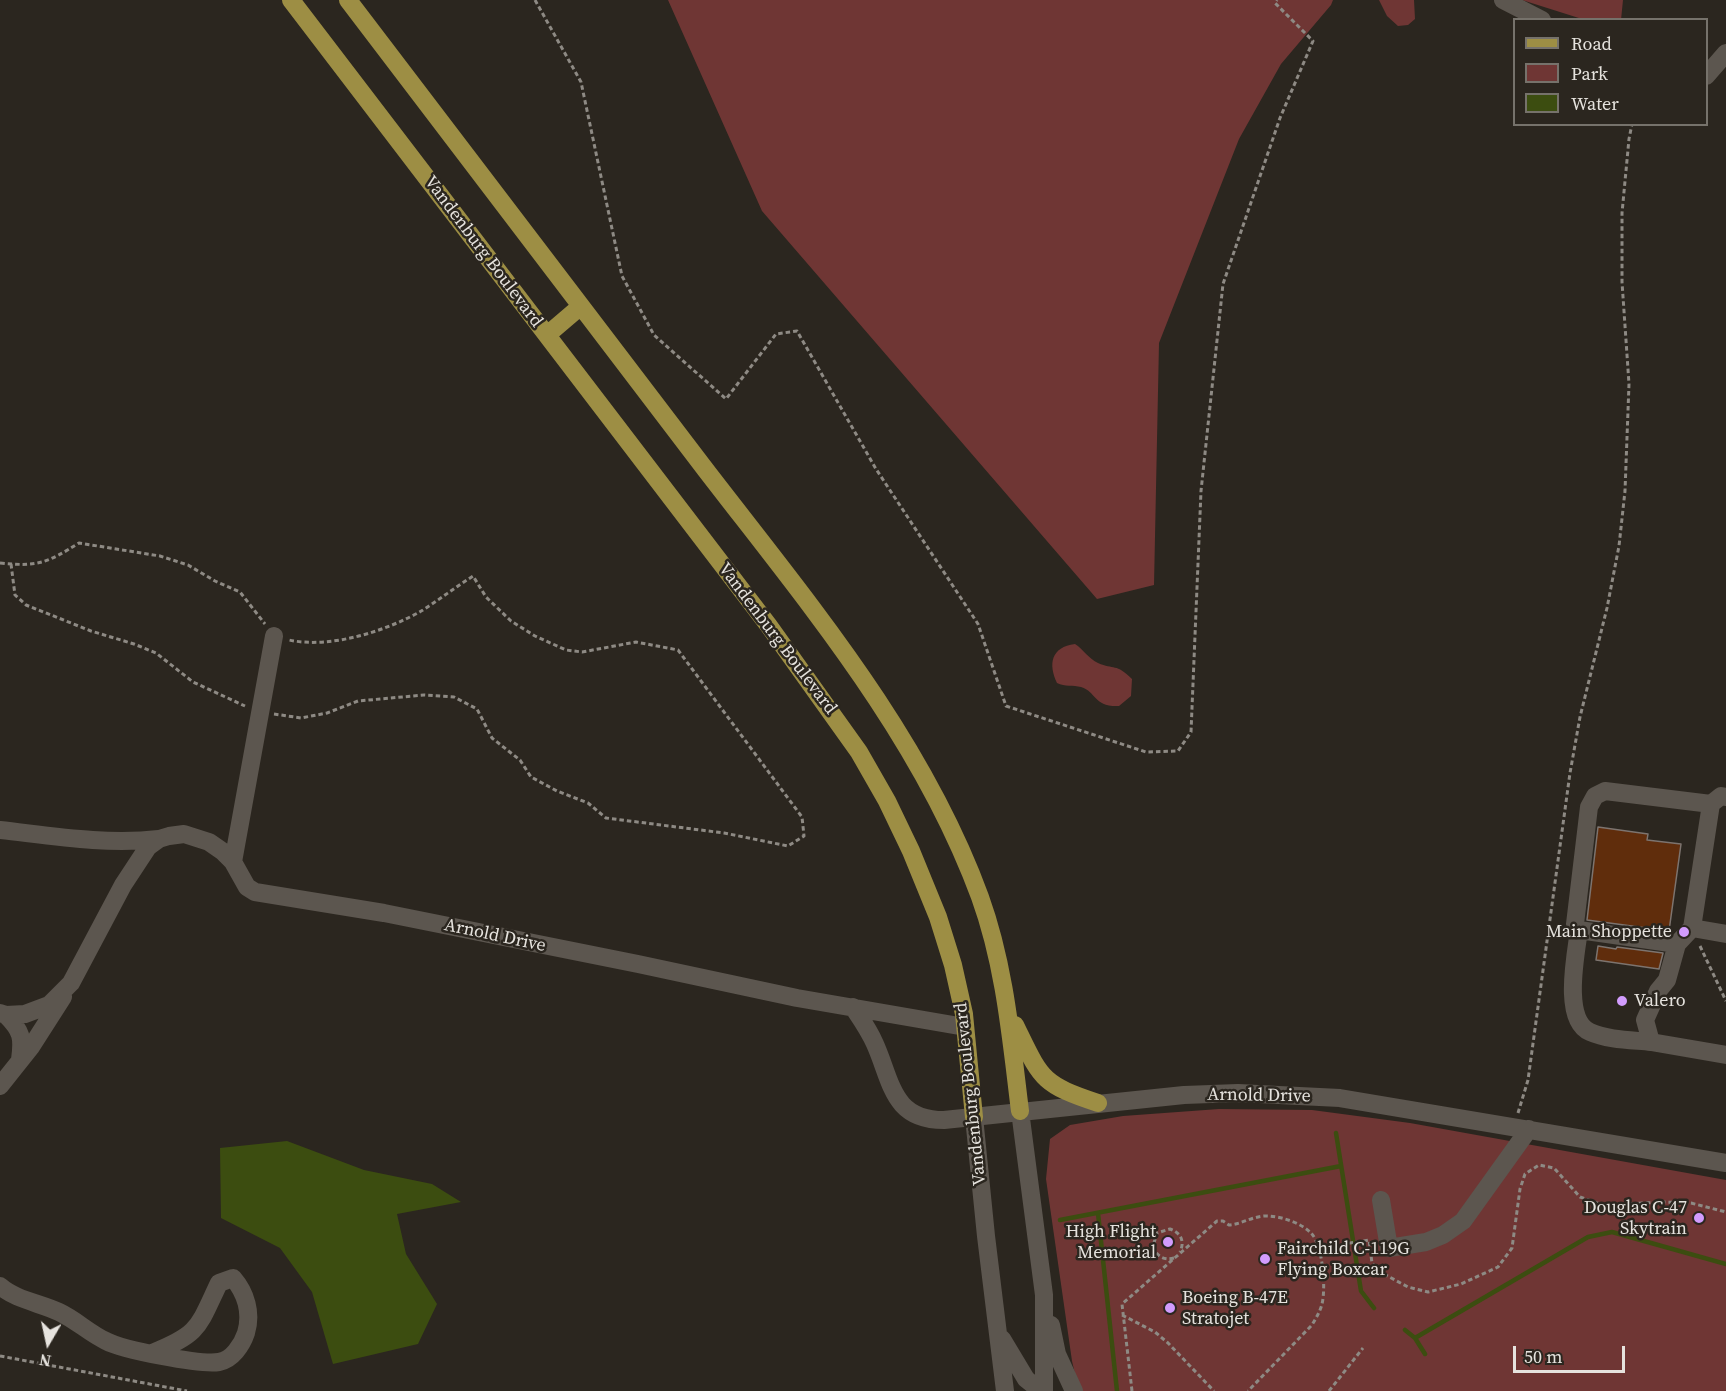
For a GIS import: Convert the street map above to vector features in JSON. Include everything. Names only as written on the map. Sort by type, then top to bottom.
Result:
[{"type":"main road","name":"Vandenburg Boulevard","points":[[291,0],[769,626],[859,752],[887,801],[938,917],[953,965],[965,1027],[974,1117]]},
{"type":"main road","points":[[348,0],[865,681],[902,738],[940,807],[980,898],[1000,962],[1020,1112]]},
{"type":"main road","points":[[547,335],[581,306]]},
{"type":"main road","points":[[1008,1010],[1039,1073],[1064,1092],[1098,1103]]},
{"type":"street","points":[[1503,0],[1538,18]]},
{"type":"street","points":[[1708,75],[1726,53]]},
{"type":"street","points":[[233,862],[274,636]]},
{"type":"street","points":[[1651,1042],[1645,1020],[1658,991],[1667,980],[1677,944],[1692,928],[1718,800],[1605,790],[1595,796],[1589,807],[1575,924],[1580,930],[1677,944]]},
{"type":"street","name":"Arnold Drive","points":[[0,830],[105,842],[159,839],[184,834],[194,836],[222,851],[233,862],[247,887],[255,892],[384,914],[797,998],[965,1027]]},
{"type":"street","points":[[0,1086],[31,1047],[71,983],[123,885],[148,847],[159,839]]},
{"type":"street","points":[[1692,928],[1726,934]]},
{"type":"street","points":[[1580,930],[1574,1007],[1579,1023],[1588,1032],[1726,1055]]},
{"type":"street","points":[[3,1014],[25,1014],[49,1005],[71,983]]},
{"type":"street","name":"Arnold Drive","points":[[853,1008],[874,1042],[897,1098],[903,1106],[920,1118],[934,1120],[974,1117],[1184,1095],[1238,1093],[1340,1098],[1726,1162]]},
{"type":"street","points":[[3,1014],[17,1026],[22,1041],[20,1060]]},
{"type":"street","points":[[1020,1112],[1044,1295],[1057,1354],[1074,1391]]},
{"type":"street","name":"Vandenburg Boulevard","points":[[974,1117],[1005,1391]]},
{"type":"street","points":[[1381,1200],[1389,1248],[1426,1242],[1443,1235],[1463,1221],[1521,1127]]},
{"type":"street","points":[[0,1286],[70,1317],[106,1341],[126,1349],[196,1360],[220,1362],[231,1356],[242,1344],[247,1329],[249,1311],[243,1289],[233,1278],[219,1283],[204,1318],[193,1333],[173,1345],[152,1353]]},
{"type":"street","points":[[1042,1391],[1044,1295]]},
{"type":"street","points":[[998,1332],[1026,1379],[1042,1391]]},
{"type":"path","points":[[535,0],[581,82],[622,276],[654,335],[726,399],[776,334],[797,331],[876,469],[978,624],[1006,706],[1146,752],[1178,751],[1191,732],[1201,491],[1222,284],[1280,118],[1313,40],[1275,3],[1277,0]]},
{"type":"path","points":[[1521,1127],[1574,751],[1619,546],[1625,491],[1629,384],[1622,282],[1622,213],[1632,126]]},
{"type":"path","points":[[0,563],[11,564],[28,566],[55,558],[79,543],[160,556],[188,565],[214,581],[240,592],[274,636],[303,643],[343,641],[381,628],[421,611],[473,576],[486,597],[511,621],[535,636],[566,650],[582,652],[636,642],[678,650],[802,817],[804,837],[788,846],[724,834],[606,818],[588,803],[557,791],[531,777],[520,760],[492,738],[477,710],[454,697],[424,695],[358,701],[327,713],[301,718],[261,712],[193,682],[156,653],[91,631],[26,605],[15,595],[11,564]]},
{"type":"path","points":[[1692,928],[1726,1001]]},
{"type":"path","points":[[1319,1248],[1369,1240],[1372,1263],[1382,1273],[1408,1287],[1428,1292],[1461,1284],[1498,1267],[1512,1248],[1520,1189],[1525,1174],[1539,1165],[1554,1168],[1580,1197],[1603,1205],[1691,1203],[1726,1212]]},
{"type":"path","points":[[1674,1203],[1678,1215]]},
{"type":"path","points":[[1132,1391],[1122,1304],[1217,1221],[1223,1221],[1229,1225],[1239,1224],[1259,1216],[1279,1218],[1297,1224],[1313,1235],[1319,1248],[1324,1292],[1318,1315],[1312,1325],[1248,1391]]},
{"type":"path","points":[[1176,1257],[1165,1259],[1157,1255],[1152,1246],[1157,1233],[1170,1229],[1179,1234],[1183,1244],[1180,1254]]},
{"type":"path","points":[[1122,1315],[1155,1332],[1214,1391]]},
{"type":"path","points":[[1329,1391],[1363,1348]]},
{"type":"path","points":[[0,1356],[187,1391]]},
{"type":"green space","points":[[668,0],[1333,0],[1281,64],[1239,139],[1159,343],[1154,585],[1097,599],[762,211]]},
{"type":"green space","points":[[1379,0],[1414,0],[1415,19],[1408,25],[1398,26],[1387,16]]},
{"type":"green space","points":[[1522,0],[1623,0],[1621,18],[1579,18]]},
{"type":"green space","points":[[1075,644],[1095,661],[1127,674],[1132,679],[1131,696],[1119,706],[1111,706],[1100,702],[1086,689],[1057,683],[1052,663],[1056,653]]},
{"type":"green space","points":[[1219,1109],[1312,1110],[1410,1123],[1726,1180],[1726,1391],[1079,1391],[1072,1361],[1046,1179],[1050,1139],[1070,1125],[1123,1116]]},
{"type":"water","points":[[287,1141],[364,1170],[432,1184],[461,1202],[397,1214],[406,1254],[437,1304],[418,1344],[333,1364],[312,1292],[280,1248],[221,1218],[220,1148]]},
{"type":"building","points":[[1598,827],[1648,834],[1647,840],[1681,844],[1669,931],[1587,920]]},
{"type":"building","points":[[1598,946],[1663,953],[1659,969],[1596,960]]},
{"type":"waterway","points":[[1336,1133],[1361,1291],[1374,1308]]},
{"type":"waterway","points":[[1060,1220],[1341,1166]]},
{"type":"waterway","points":[[1098,1213],[1117,1391]]},
{"type":"waterway","points":[[1415,1338],[1588,1237],[1612,1232],[1726,1264]]},
{"type":"waterway","points":[[1405,1330],[1415,1338],[1425,1354]]},
{"type":"place","name":"Main Shoppette","points":[[1684,932]]},
{"type":"place","name":"Valero","points":[[1622,1001]]},
{"type":"place","name":"Douglas C-47 Skytrain","points":[[1699,1218]]},
{"type":"place","name":"High Flight Memorial","points":[[1168,1242]]},
{"type":"place","name":"Fairchild C-119G Flying Boxcar","points":[[1265,1259]]},
{"type":"place","name":"Boeing B-47E Stratojet","points":[[1170,1308]]}]
